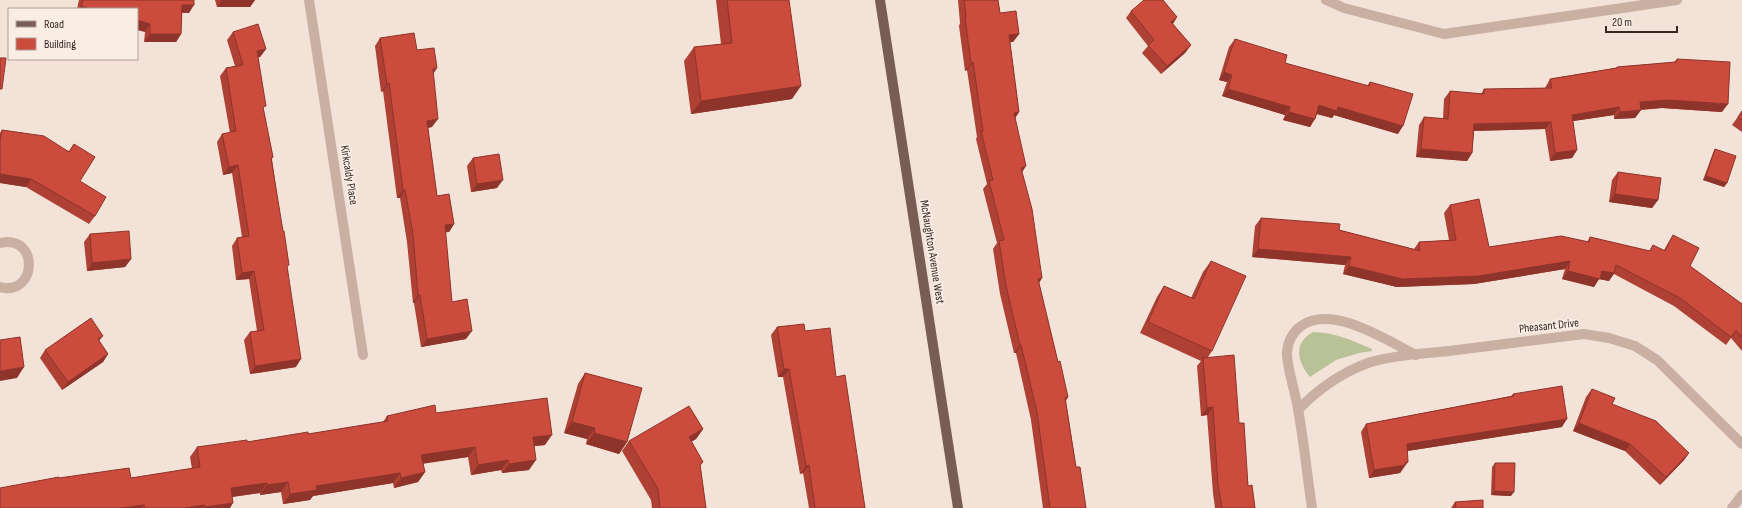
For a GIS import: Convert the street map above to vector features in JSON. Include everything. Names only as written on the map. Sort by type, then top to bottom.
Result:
[{"type":"main road","name":"McNaughton Avenue West","points":[[880,0],[958,508]]},
{"type":"street","name":"Kirkcaldy Place","points":[[309,0],[363,355]]},
{"type":"street","points":[[1326,0],[1344,8],[1444,34],[1677,0]]},
{"type":"street","points":[[0,243],[13,243],[20,246],[25,252],[30,266],[28,273],[18,285],[11,287],[0,287]]},
{"type":"street","points":[[1312,508],[1298,410],[1287,353],[1290,339],[1298,328],[1310,320],[1324,319],[1344,322],[1370,332],[1416,354]]},
{"type":"street","name":"Pheasant Drive","points":[[1298,410],[1311,396],[1328,382],[1348,371],[1368,363],[1416,354],[1584,334],[1609,338],[1635,346],[1658,360],[1742,444]]},
{"type":"street","points":[[1732,508],[1742,495]]},
{"type":"green space","points":[[1313,332],[1321,332],[1343,338],[1372,349],[1372,351],[1359,353],[1336,360],[1310,377],[1302,365],[1299,353],[1302,341]]},
{"type":"building","points":[[83,0],[194,0],[194,5],[182,5],[181,34],[150,34],[150,24],[138,20],[138,8],[88,8],[81,6]]},
{"type":"building","points":[[727,0],[789,0],[801,86],[701,101],[694,47],[732,43]]},
{"type":"building","points":[[964,0],[998,0],[1000,13],[1016,11],[1019,34],[1009,35],[1019,112],[1014,113],[1026,166],[1021,168],[1032,209],[1042,278],[1038,279],[1068,397],[1065,398],[1076,467],[1080,467],[1086,508],[1050,508],[1037,412],[1006,286],[999,241],[1004,240],[989,181],[993,180],[981,131],[983,131],[973,62],[971,63]]},
{"type":"building","points":[[1144,0],[1163,0],[1177,17],[1171,22],[1191,45],[1167,66],[1148,45],[1154,40],[1131,11]]},
{"type":"building","points":[[258,24],[266,49],[257,51],[266,106],[263,107],[273,157],[271,158],[284,231],[289,265],[287,266],[301,359],[255,366],[250,332],[264,330],[254,271],[242,273],[237,238],[249,236],[238,165],[229,167],[222,134],[236,131],[226,68],[243,65],[233,32]]},
{"type":"building","points":[[414,33],[417,50],[434,48],[437,68],[433,69],[438,119],[427,121],[437,196],[449,194],[454,224],[445,225],[452,302],[467,299],[472,331],[427,339],[420,295],[418,295],[413,234],[405,190],[403,190],[389,83],[387,84],[380,38]]},
{"type":"building","points":[[1235,39],[1287,55],[1285,63],[1369,86],[1370,82],[1413,94],[1403,126],[1338,107],[1337,111],[1319,105],[1315,119],[1289,112],[1290,107],[1228,89],[1232,75],[1224,72]]},
{"type":"building","points":[[0,58],[6,58],[2,89],[0,89]]},
{"type":"building","points":[[1677,59],[1730,62],[1728,104],[1668,100],[1640,102],[1641,110],[1620,112],[1619,107],[1572,115],[1577,150],[1555,153],[1551,122],[1474,124],[1472,153],[1421,149],[1424,117],[1448,119],[1450,91],[1484,94],[1484,89],[1552,88],[1550,79],[1617,67],[1676,62]]},
{"type":"building","points":[[1742,111],[1742,120],[1738,117]]},
{"type":"building","points":[[2,130],[44,136],[69,152],[74,144],[95,157],[80,181],[106,197],[95,216],[31,179],[0,174],[0,141]]},
{"type":"building","points":[[1715,149],[1736,156],[1727,183],[1706,176]]},
{"type":"building","points":[[499,154],[503,180],[477,184],[473,158]]},
{"type":"building","points":[[1618,172],[1661,178],[1658,200],[1615,194]]},
{"type":"building","points":[[1479,199],[1489,247],[1561,236],[1589,242],[1590,237],[1650,251],[1653,245],[1665,251],[1673,235],[1699,248],[1690,266],[1742,304],[1742,337],[1736,330],[1731,337],[1680,298],[1616,265],[1614,273],[1602,271],[1600,279],[1568,271],[1570,261],[1479,276],[1403,279],[1349,266],[1351,257],[1258,249],[1261,218],[1340,224],[1339,230],[1420,251],[1419,242],[1456,240],[1450,205]]},
{"type":"building","points":[[129,231],[131,259],[92,263],[90,234]]},
{"type":"building","points":[[1211,261],[1246,276],[1212,351],[1148,322],[1164,286],[1194,299]]},
{"type":"building","points":[[91,318],[103,336],[98,339],[108,354],[68,382],[45,350]]},
{"type":"building","points":[[804,324],[805,331],[830,328],[836,377],[845,375],[865,508],[815,508],[809,465],[806,466],[789,369],[784,369],[777,327]]},
{"type":"building","points":[[20,337],[24,367],[0,371],[0,340]]},
{"type":"building","points":[[1234,355],[1239,423],[1244,423],[1248,486],[1252,485],[1255,508],[1222,508],[1218,485],[1213,407],[1207,408],[1203,358]]},
{"type":"building","points":[[585,373],[642,388],[627,442],[594,433],[595,428],[572,422]]},
{"type":"building","points":[[1562,386],[1567,419],[1407,444],[1408,462],[1405,463],[1405,465],[1374,470],[1366,424],[1514,396],[1513,394]]},
{"type":"building","points":[[1592,389],[1615,398],[1612,404],[1656,421],[1689,453],[1666,477],[1630,444],[1579,423]]},
{"type":"building","points":[[547,398],[552,435],[533,437],[536,460],[509,464],[508,460],[478,465],[475,447],[421,455],[425,472],[401,478],[400,473],[316,486],[317,490],[290,494],[288,482],[267,485],[267,483],[231,488],[233,503],[205,507],[205,505],[184,508],[145,508],[144,505],[121,508],[0,508],[0,488],[59,477],[129,468],[131,478],[200,467],[197,447],[247,440],[247,442],[308,432],[308,434],[388,421],[387,416],[435,405],[436,413]]},
{"type":"building","points":[[689,406],[703,429],[689,437],[703,462],[700,464],[706,508],[660,508],[658,489],[629,441]]},
{"type":"building","points":[[1495,463],[1515,463],[1514,492],[1494,491]]},
{"type":"building","points":[[1483,500],[1483,508],[1456,508],[1455,502]]}]
